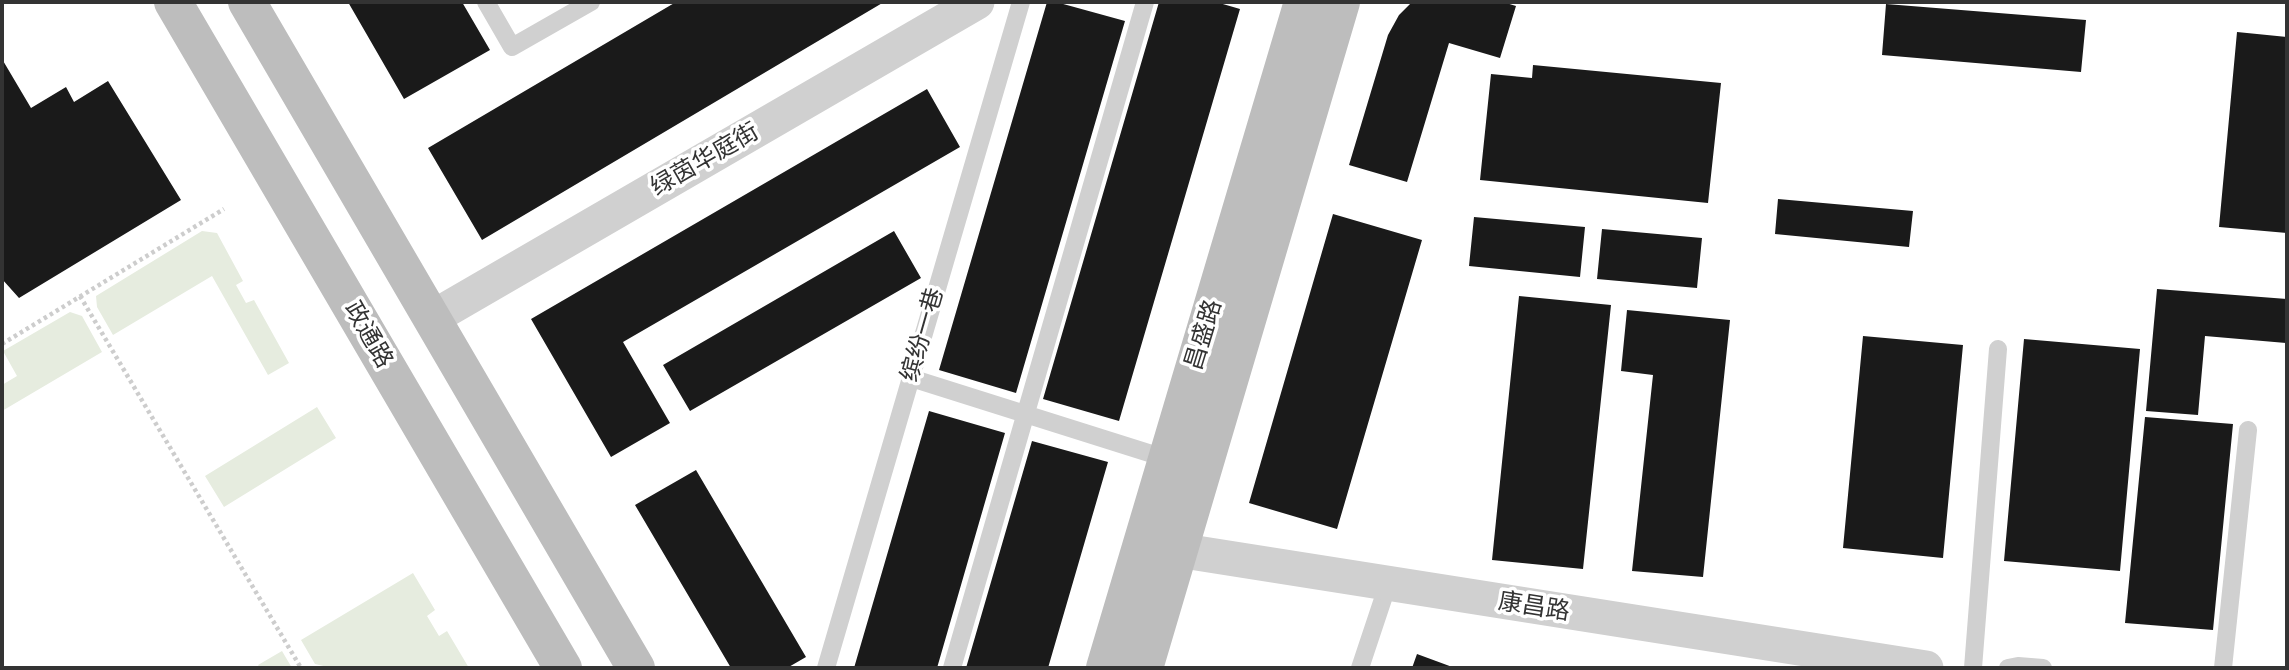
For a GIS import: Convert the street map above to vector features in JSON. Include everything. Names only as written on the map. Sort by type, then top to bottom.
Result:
[{"type":"street","name":"政通路","points":[[173,2],[563,668]]},
{"type":"street","points":[[247,2],[636,668]]},
{"type":"street","name":"绿茵华庭街","points":[[432,318],[977,2]]},
{"type":"street","name":"昌盛路","points":[[1105,668],[1160,547],[1184,465],[1303,2]]},
{"type":"street","name":"昌盛路","points":[[1184,465],[1341,2]]},
{"type":"street","name":"昌盛路","points":[[1144,668],[1160,547]]},
{"type":"street","name":"康昌路","points":[[1160,547],[1926,668]]},
{"type":"lane","points":[[485,2],[512,47],[591,2]]},
{"type":"lane","name":"缤纷一巷","points":[[826,668],[1021,2]]},
{"type":"lane","points":[[952,668],[1145,2]]},
{"type":"lane","points":[[1973,668],[1998,349]]},
{"type":"lane","points":[[911,378],[1184,465]]},
{"type":"lane","points":[[2223,668],[2248,430]]},
{"type":"lane","points":[[1360,668],[1388,584]]},
{"type":"lane","points":[[2008,668],[2043,668]]},
{"type":"path","points":[[2,344],[224,209]]},
{"type":"path","points":[[79,296],[301,668]]},
{"type":"shaded area","points":[[202,231],[217,233],[243,281],[236,285],[246,303],[254,300],[289,363],[268,375],[212,276],[113,335],[97,307],[96,296]]},
{"type":"shaded area","points":[[70,312],[82,316],[102,352],[2,411],[2,385],[17,376],[3,351]]},
{"type":"shaded area","points":[[317,407],[336,438],[224,507],[205,476]]},
{"type":"shaded area","points":[[413,573],[435,610],[427,616],[439,636],[447,631],[469,668],[332,668],[315,664],[301,640]]},
{"type":"shaded area","points":[[282,651],[292,668],[260,668],[258,665]]},
{"type":"building","points":[[348,2],[462,2],[490,50],[404,99]]},
{"type":"building","points":[[676,2],[884,2],[482,240],[428,148]]},
{"type":"building","points":[[1047,2],[1056,2],[1125,21],[1016,393],[939,370]]},
{"type":"building","points":[[1159,2],[1216,2],[1240,9],[1119,421],[1043,399]]},
{"type":"building","points":[[1412,2],[1503,2],[1516,6],[1500,58],[1449,43],[1407,182],[1349,165],[1388,35],[1399,15]]},
{"type":"building","points":[[1886,4],[2086,20],[2081,72],[1882,55]]},
{"type":"building","points":[[2237,32],[2287,37],[2287,233],[2219,227]]},
{"type":"building","points":[[2,59],[31,108],[66,87],[74,102],[108,81],[181,200],[19,298],[2,279]]},
{"type":"building","points":[[1533,65],[1721,83],[1708,203],[1480,180],[1491,74],[1532,78]]},
{"type":"building","points":[[927,89],[960,147],[623,342],[670,423],[611,457],[531,319]]},
{"type":"building","points":[[1778,199],[1913,211],[1909,247],[1775,234]]},
{"type":"building","points":[[1333,214],[1422,240],[1337,529],[1249,503]]},
{"type":"building","points":[[1474,217],[1585,227],[1580,277],[1469,266]]},
{"type":"building","points":[[1602,229],[1702,238],[1697,288],[1597,279]]},
{"type":"building","points":[[894,231],[921,278],[690,411],[663,365]]},
{"type":"building","points":[[2157,289],[2287,299],[2286,343],[2205,336],[2198,415],[2146,411]]},
{"type":"building","points":[[1519,296],[1611,305],[1583,569],[1492,560]]},
{"type":"building","points":[[1627,310],[1730,320],[1703,577],[1632,571],[1653,375],[1621,371]]},
{"type":"building","points":[[1863,336],[1963,345],[1943,558],[1843,548]]},
{"type":"building","points":[[2024,339],[2140,349],[2120,571],[2004,561]]},
{"type":"building","points":[[929,411],[1005,433],[937,668],[854,668]]},
{"type":"building","points":[[2145,417],[2233,424],[2213,630],[2125,623]]},
{"type":"building","points":[[1032,441],[1108,462],[1048,668],[966,668]]},
{"type":"building","points":[[696,470],[806,657],[787,668],[731,668],[635,505]]},
{"type":"building","points":[[1417,654],[1455,668],[1412,668]]}]
